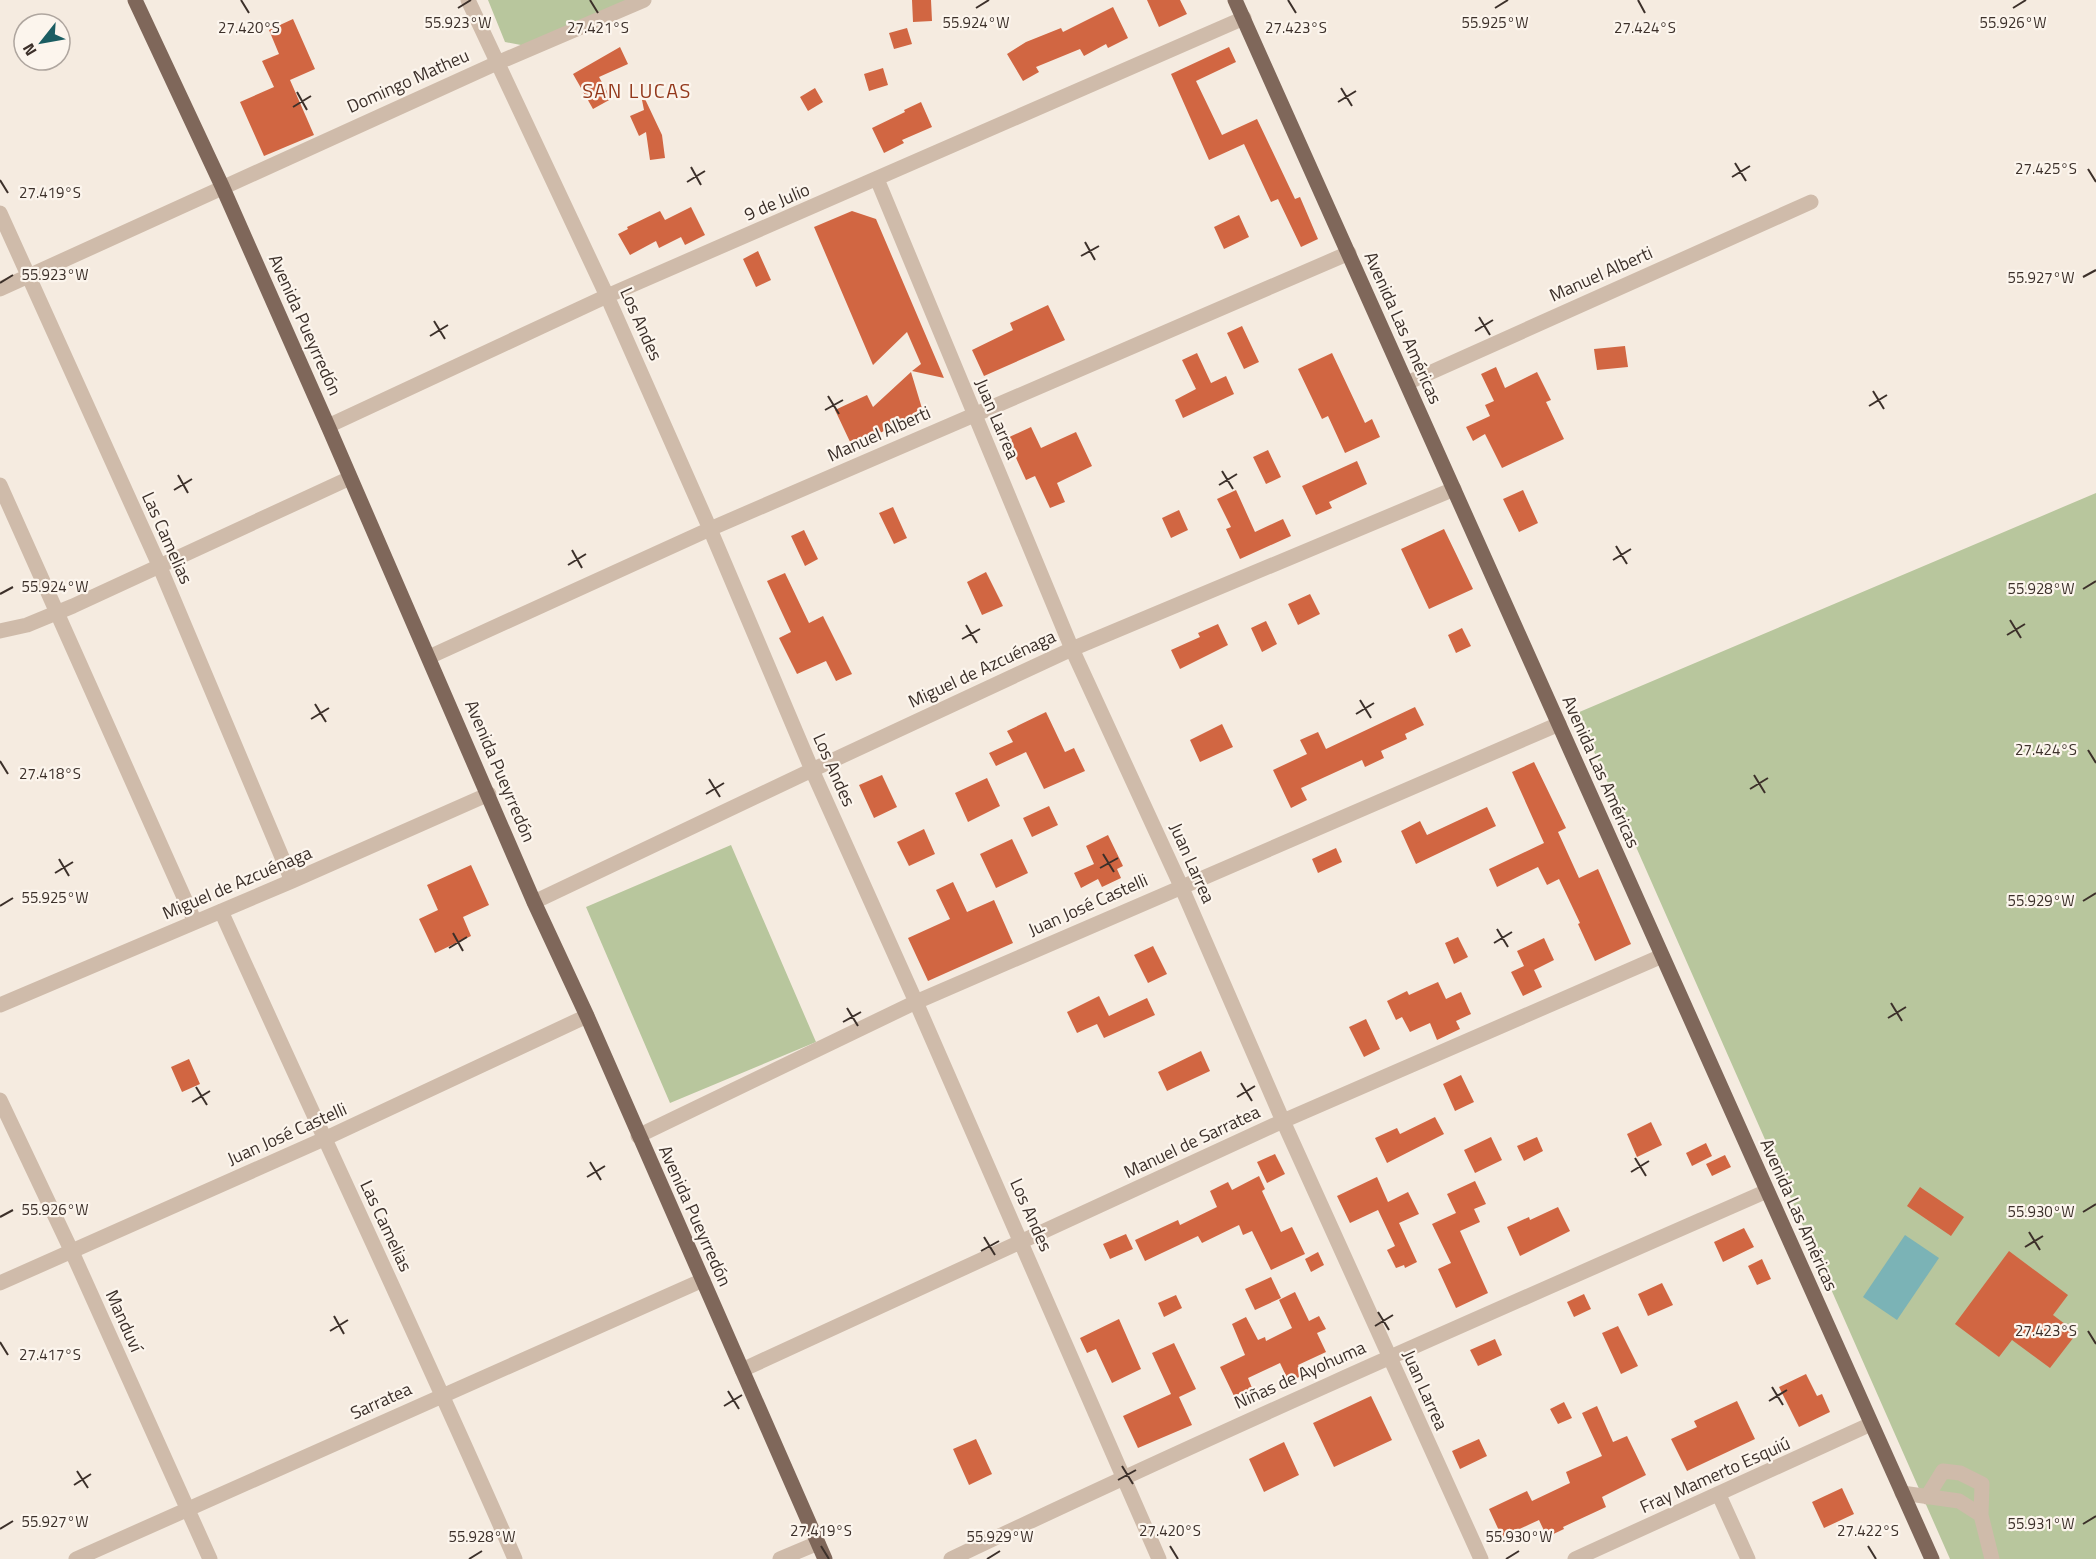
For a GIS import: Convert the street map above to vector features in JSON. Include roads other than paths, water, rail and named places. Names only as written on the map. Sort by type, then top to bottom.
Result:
[{"type":"main road","name":"Avenida Pueyrredón","points":[[135,0],[222,186],[489,794],[534,902],[587,1016],[825,1559]]},
{"type":"main road","name":"Avenida Las Américas","points":[[1236,0],[1932,1559]]},
{"type":"street","name":"Los Andes","points":[[468,0],[607,296],[711,529],[812,770],[1022,1242],[1159,1559]]},
{"type":"street","name":"Domingo Matheu","points":[[0,289],[496,63],[644,0]]},
{"type":"street","name":"9 de Julio","points":[[328,426],[607,296],[1244,18]]},
{"type":"street","name":"Juan Larrea","points":[[877,180],[1072,649],[1181,886],[1283,1121],[1481,1559]]},
{"type":"street","name":"Manuel Alberti","points":[[1407,383],[1811,202]]},
{"type":"street","name":"Las Camelias","points":[[0,213],[159,565],[292,882]]},
{"type":"street","name":"Manuel Alberti","points":[[429,657],[711,529],[1348,253]]},
{"type":"street","points":[[0,632],[27,625],[57,613],[350,478]]},
{"type":"street","points":[[0,485],[195,922]]},
{"type":"street","name":"Miguel de Azcuénaga","points":[[534,902],[1072,649],[1454,489]]},
{"type":"street","name":"Juan José Castelli","points":[[638,1136],[916,1002],[1559,724]]},
{"type":"street","name":"Miguel de Azcuénaga","points":[[0,1005],[292,882],[489,794]]},
{"type":"street","name":"Las Camelias","points":[[221,911],[324,1139],[444,1395],[515,1559]]},
{"type":"street","name":"Manuel de Sarratea","points":[[742,1370],[1283,1121],[1662,956]]},
{"type":"street","name":"Juan José Castelli","points":[[0,1283],[324,1139],[587,1016]]},
{"type":"street","name":"Manduví","points":[[0,1101],[72,1252],[210,1559]]},
{"type":"street","name":"Niñas de Ayohuma","points":[[951,1559],[1123,1477],[1389,1357],[1767,1191]]},
{"type":"street","name":"Sarratea","points":[[76,1559],[703,1280]]},
{"type":"street","name":"Fray Mamerto Esquiú","points":[[1575,1559],[1871,1424]]},
{"type":"street","points":[[1927,1497],[1943,1471],[1960,1473],[1982,1484],[1981,1515],[1992,1559]]},
{"type":"street","points":[[1902,1493],[1959,1501],[1981,1515]]},
{"type":"street","points":[[1719,1495],[1748,1559]]},
{"type":"street","points":[[780,1559],[818,1543]]},
{"type":"water","points":[[1905,1235],[1939,1258],[1897,1320],[1863,1297]]},
{"type":"district","name":"SAN LUCAS","points":[[637,91]]}]
